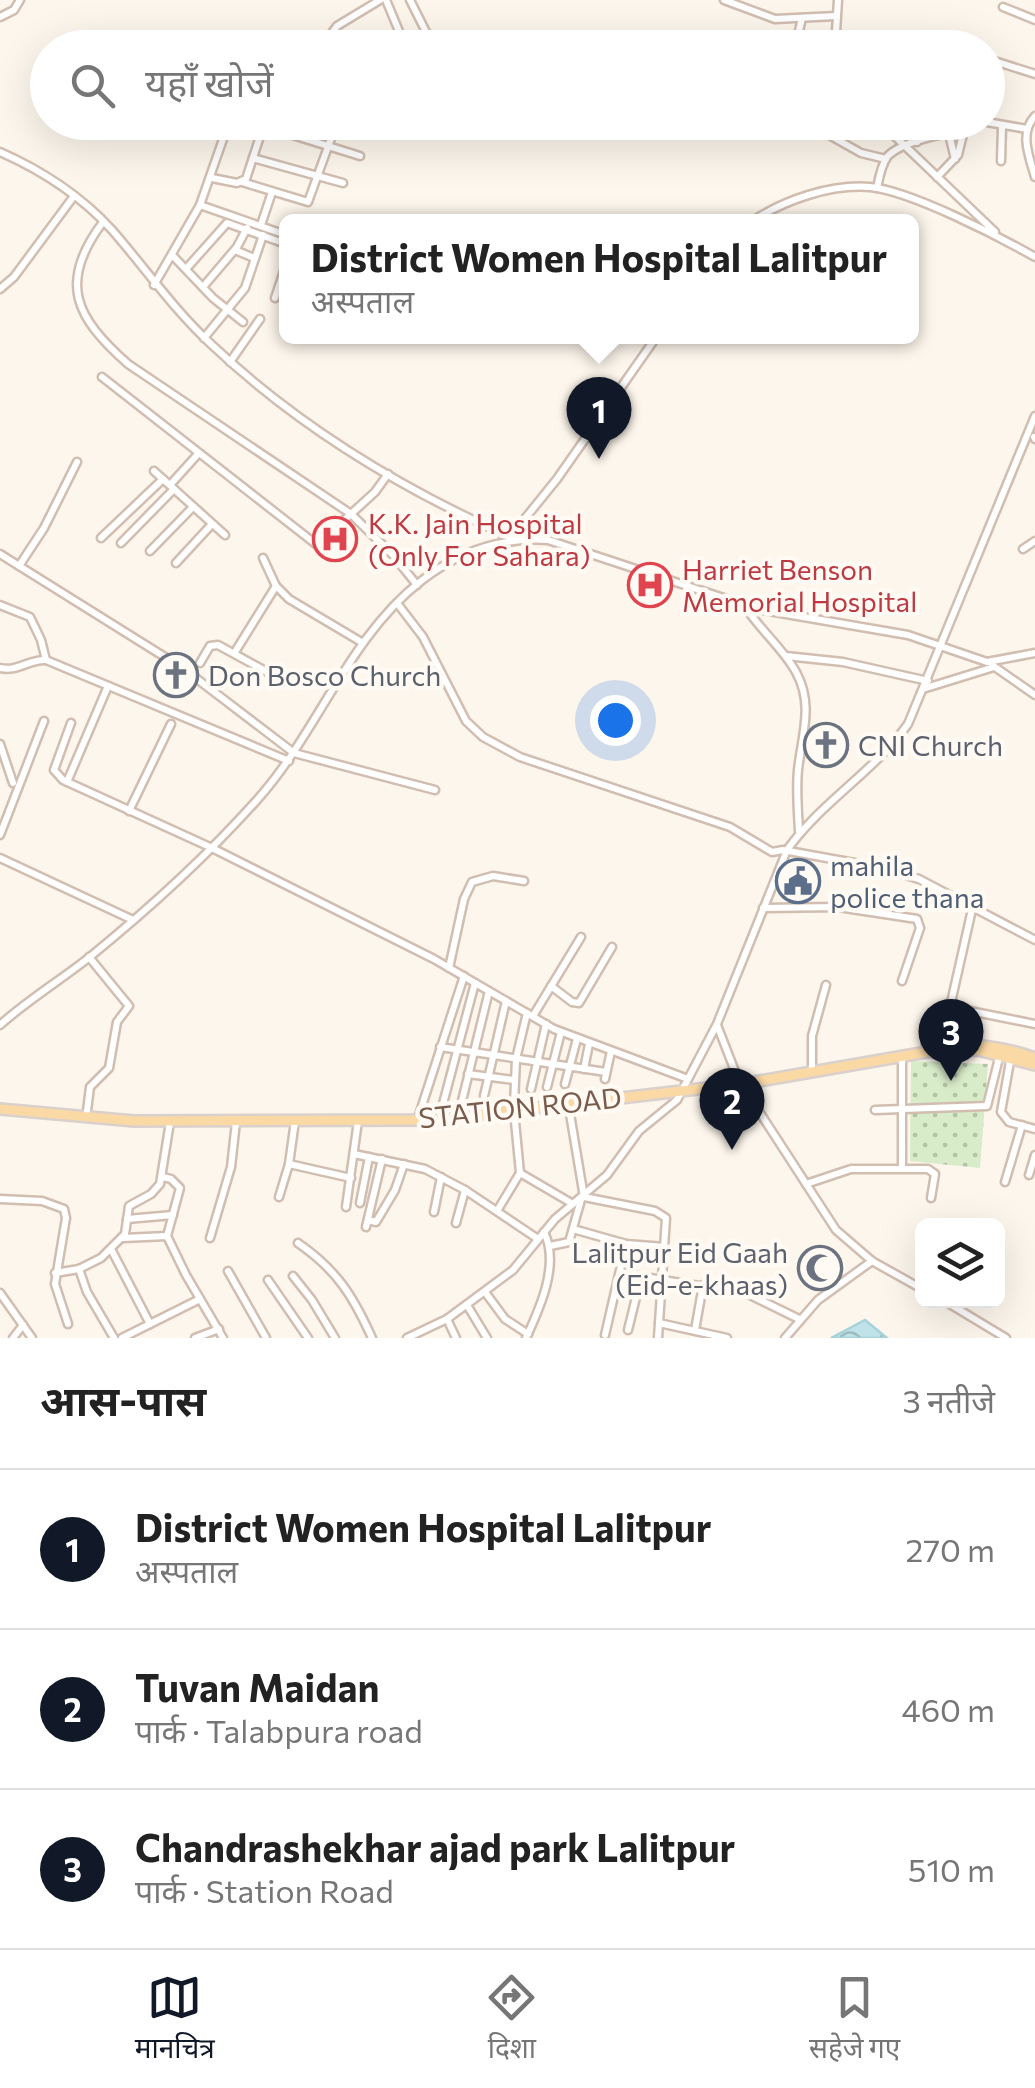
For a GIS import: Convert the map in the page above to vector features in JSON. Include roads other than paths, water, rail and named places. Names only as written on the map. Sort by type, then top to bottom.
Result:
[{"type":"main road","points":[[740,1081],[946,1044],[976,1043],[1035,1062]]},
{"type":"main road","points":[[0,1106],[200,1117],[440,1115],[686,1084],[820,1073],[902,1056],[966,1050],[1008,1053]]},
{"type":"main road","name":"STATION ROAD","points":[[0,1106],[170,1122],[430,1120],[686,1084]]},
{"type":"street","points":[[0,17],[14,10],[20,0]]},
{"type":"street","points":[[334,30],[383,0],[397,30]]},
{"type":"street","points":[[410,0],[425,30]]},
{"type":"street","points":[[724,0],[774,19],[836,16]]},
{"type":"street","points":[[835,30],[838,0]]},
{"type":"street","points":[[1003,6],[1035,20]]},
{"type":"street","points":[[799,30],[802,18]]},
{"type":"street","points":[[1005,64],[1035,74]]},
{"type":"street","points":[[1035,116],[1027,129],[1035,177]]},
{"type":"street","points":[[1005,126],[1027,129]]},
{"type":"street","points":[[154,284],[200,205],[224,140]]},
{"type":"street","points":[[242,182],[259,140]]},
{"type":"street","points":[[310,140],[360,156]]},
{"type":"street","points":[[212,178],[242,182],[306,203],[332,140]]},
{"type":"street","points":[[838,140],[861,153],[886,158],[923,140]]},
{"type":"street","points":[[897,140],[999,236]]},
{"type":"street","points":[[950,140],[955,159]]},
{"type":"street","points":[[937,177],[955,159],[962,140]]},
{"type":"street","points":[[1001,161],[1002,140]]},
{"type":"street","points":[[0,152],[38,171],[107,225],[154,284],[230,362],[272,396],[388,474],[513,538],[565,544],[743,604],[942,644],[990,664],[1035,695]]},
{"type":"street","points":[[253,158],[343,183]]},
{"type":"street","points":[[877,188],[886,158]]},
{"type":"street","points":[[768,214],[829,190],[877,188],[999,236],[1035,258]]},
{"type":"street","points":[[261,225],[272,192]]},
{"type":"street","points":[[0,289],[14,277],[74,196]]},
{"type":"street","points":[[200,205],[279,241]]},
{"type":"street","points":[[186,269],[227,223],[261,225],[279,233]]},
{"type":"street","points":[[107,225],[82,252],[77,277],[81,305],[98,338],[128,364],[351,514],[416,584]]},
{"type":"street","points":[[203,287],[235,250],[248,225]]},
{"type":"street","points":[[204,338],[245,288],[263,234]]},
{"type":"street","points":[[235,250],[254,258]]},
{"type":"street","points":[[172,256],[243,322]]},
{"type":"street","points":[[275,298],[279,286]]},
{"type":"street","points":[[230,362],[260,319]]},
{"type":"street","points":[[0,1025],[30,998],[89,958],[212,848],[291,757],[363,643],[416,584],[467,553],[513,538],[651,344]]},
{"type":"street","points":[[102,377],[313,544],[320,544],[375,492],[388,474]]},
{"type":"street","points":[[407,1338],[418,1336],[468,1305],[513,1270],[544,1232],[606,1176],[639,1131],[677,1100],[716,1024],[763,908],[780,851],[898,738],[926,685],[1033,438],[1035,416]]},
{"type":"street","points":[[121,544],[198,454]]},
{"type":"street","points":[[19,566],[44,528],[76,462]]},
{"type":"street","points":[[154,471],[225,535]]},
{"type":"street","points":[[101,538],[163,479]]},
{"type":"street","points":[[150,551],[194,507]]},
{"type":"street","points":[[176,563],[212,524]]},
{"type":"street","points":[[1023,549],[1035,541]]},
{"type":"street","points":[[0,554],[184,670],[291,757]]},
{"type":"street","points":[[263,558],[276,586],[289,598],[363,643]]},
{"type":"street","points":[[235,652],[276,586]]},
{"type":"street","points":[[401,600],[466,722],[483,737],[536,763],[730,827],[780,851],[898,872],[1035,940]]},
{"type":"street","points":[[743,604],[758,628],[786,656],[803,688],[807,707],[798,780],[800,832]]},
{"type":"street","points":[[0,605],[30,617],[46,660]]},
{"type":"street","points":[[200,662],[214,644],[235,652],[280,680]]},
{"type":"street","points":[[786,656],[843,662],[926,685],[1035,653]]},
{"type":"street","points":[[0,668],[14,670],[46,660],[291,757],[436,790]]},
{"type":"street","points":[[67,782],[108,686]]},
{"type":"street","points":[[1,830],[44,720]]},
{"type":"street","points":[[71,722],[54,770],[67,782],[212,848],[449,968],[561,1032],[686,1084]]},
{"type":"street","points":[[129,811],[171,724]]},
{"type":"street","points":[[0,744],[16,784]]},
{"type":"street","points":[[0,777],[16,784]]},
{"type":"street","points":[[0,858],[133,920]]},
{"type":"street","points":[[449,968],[464,898],[472,882],[494,876],[524,881]]},
{"type":"street","points":[[973,906],[950,1007],[1035,1024]]},
{"type":"street","points":[[763,908],[838,907],[917,919],[920,928],[902,981]]},
{"type":"street","points":[[497,1211],[520,1173],[514,1108],[516,1059],[530,1015],[581,937]]},
{"type":"street","points":[[551,986],[572,1002],[579,1002],[612,948]]},
{"type":"street","points":[[86,1111],[90,1087],[109,1068],[117,1022],[129,1006],[89,958]]},
{"type":"street","points":[[419,1115],[464,976]]},
{"type":"street","points":[[440,1115],[475,982]]},
{"type":"street","points":[[812,1068],[812,1036],[826,985]]},
{"type":"street","points":[[459,1112],[489,991]]},
{"type":"street","points":[[484,1096],[506,1000]]},
{"type":"street","points":[[531,1089],[546,1024]]},
{"type":"street","points":[[716,1024],[740,1081],[836,1230],[872,1260],[915,1285]]},
{"type":"street","points":[[547,1087],[561,1032]]},
{"type":"street","points":[[565,1084],[577,1038]]},
{"type":"street","points":[[584,1068],[589,1044]]},
{"type":"street","points":[[440,1047],[584,1068],[605,1076],[610,1051]]},
{"type":"street","points":[[875,1110],[987,1106],[1008,1053]]},
{"type":"street","points":[[1008,1053],[1000,1112],[1009,1122],[1035,1129]]},
{"type":"street","points":[[902,1056],[902,1168]]},
{"type":"street","points":[[468,1074],[514,1080]]},
{"type":"street","points":[[550,1246],[567,1244],[583,1198],[568,1102]]},
{"type":"street","points":[[346,1208],[358,1121]]},
{"type":"street","points":[[123,1238],[129,1206],[151,1194],[162,1177],[170,1122]]},
{"type":"street","points":[[210,1238],[231,1167],[236,1122]]},
{"type":"street","points":[[279,1196],[289,1164],[295,1122]]},
{"type":"street","points":[[1005,1182],[1022,1125]]},
{"type":"street","points":[[354,1154],[441,1176],[538,1239]]},
{"type":"street","points":[[1029,1175],[1035,1155]]},
{"type":"street","points":[[360,1203],[368,1157]]},
{"type":"street","points":[[382,1159],[367,1223],[376,1222],[395,1190],[404,1164]]},
{"type":"street","points":[[289,1164],[350,1178]]},
{"type":"street","points":[[806,1184],[851,1168],[902,1168],[934,1172],[931,1198]]},
{"type":"street","points":[[520,1173],[572,1204]]},
{"type":"street","points":[[434,1212],[441,1176]]},
{"type":"street","points":[[162,1177],[180,1188],[167,1236],[224,1338]]},
{"type":"street","points":[[456,1223],[465,1190]]},
{"type":"street","points":[[583,1198],[664,1214],[667,1222],[658,1338]]},
{"type":"street","points":[[0,1199],[42,1201],[64,1209],[66,1218],[55,1273],[57,1295],[68,1324]]},
{"type":"street","points":[[127,1219],[172,1215]]},
{"type":"street","points":[[573,1229],[626,1244],[665,1247]]},
{"type":"street","points":[[485,1292],[505,1319],[527,1336],[551,1260],[544,1232]]},
{"type":"street","points":[[55,1273],[93,1263],[123,1238],[167,1236]]},
{"type":"street","points":[[298,1243],[338,1276],[372,1338]]},
{"type":"street","points":[[605,1335],[626,1244]]},
{"type":"street","points":[[111,1248],[150,1324]]},
{"type":"street","points":[[785,1338],[818,1300],[872,1260]]},
{"type":"street","points":[[79,1268],[87,1292],[114,1338]]},
{"type":"street","points":[[228,1270],[266,1338]]},
{"type":"street","points":[[620,1273],[748,1294],[800,1318]]},
{"type":"street","points":[[293,1276],[335,1338]]},
{"type":"street","points":[[628,1330],[641,1278]]},
{"type":"street","points":[[268,1280],[308,1338]]},
{"type":"street","points":[[695,1330],[703,1285]]},
{"type":"street","points":[[0,1293],[32,1338]]},
{"type":"street","points":[[122,1338],[200,1299]]},
{"type":"street","points":[[0,1312],[8,1305]]},
{"type":"street","points":[[468,1305],[486,1338]]},
{"type":"street","points":[[956,1308],[1006,1338]]},
{"type":"street","points":[[446,1319],[456,1338]]},
{"type":"street","points":[[660,1323],[728,1338]]},
{"type":"street","points":[[12,1338],[23,1325]]},
{"type":"street","points":[[195,1338],[219,1329]]},
{"type":"water","points":[[865,1320],[887,1338],[831,1338]]},
{"type":"place","name":"District Women Hospital Lalitpur","points":[[599,459]]},
{"type":"place","name":"K.K. Jain Hospital (Only For Sahara)","points":[[335,539]]},
{"type":"place","name":"Harriet Benson Memorial Hospital","points":[[650,585]]},
{"type":"place","name":"Don Bosco Church","points":[[176,675]]},
{"type":"place","name":"CNI Church","points":[[826,745]]},
{"type":"place","name":"mahila police thana","points":[[798,881]]},
{"type":"place","name":"Chandrashekhar ajad park Lalitpur","points":[[951,1081]]},
{"type":"place","name":"Tuvan Maidan","points":[[732,1150]]},
{"type":"place","name":"Lalitpur Eid Gaah (Eid-e-khaas)","points":[[820,1268]]}]
